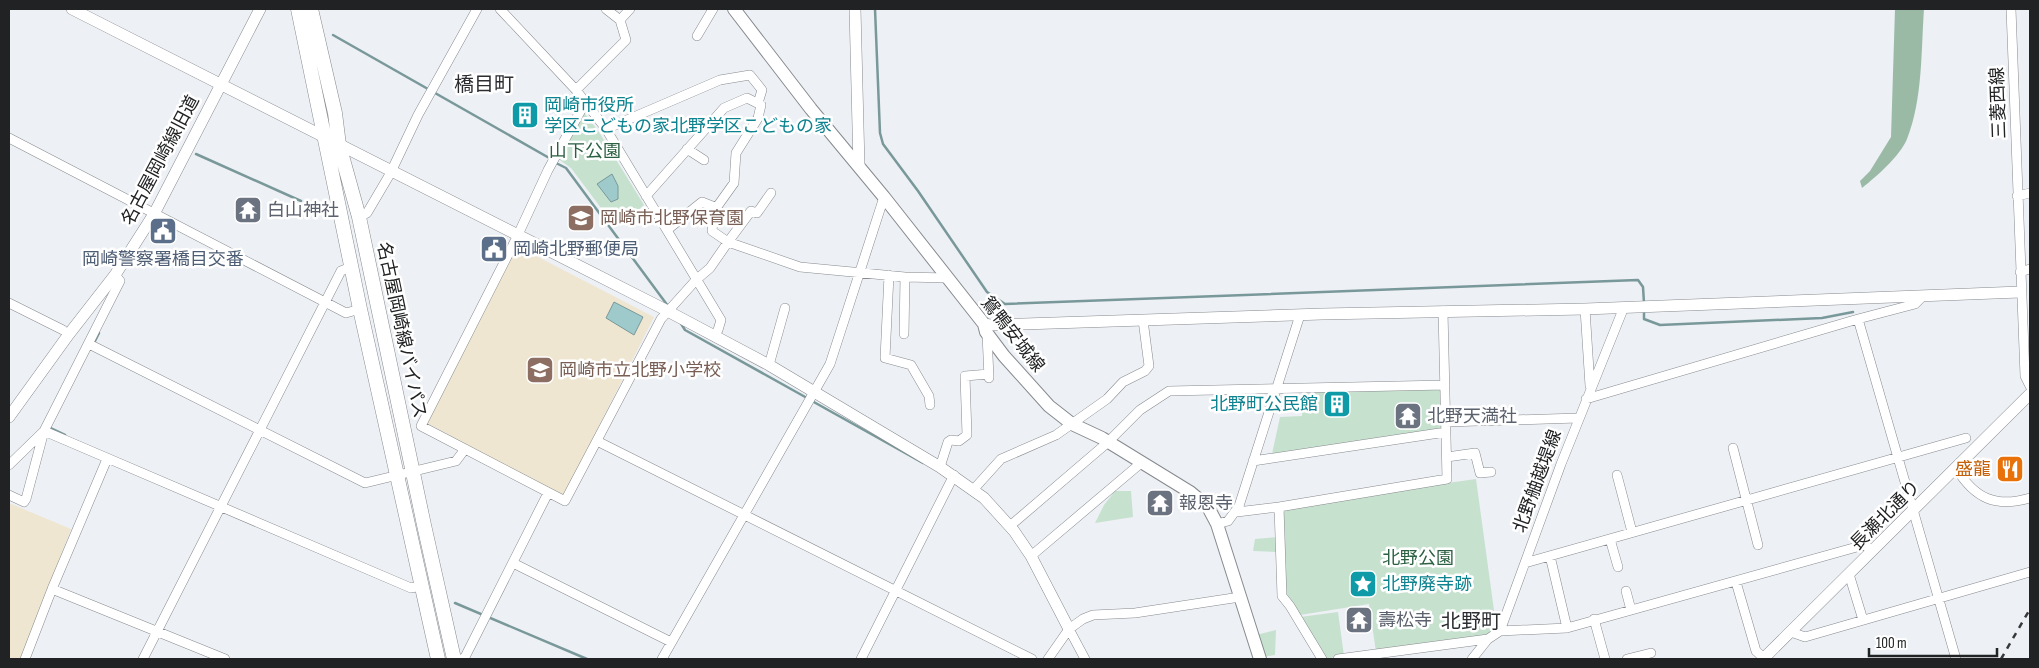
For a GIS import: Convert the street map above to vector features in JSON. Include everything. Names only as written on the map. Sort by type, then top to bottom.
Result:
[{"type":"main road","name":"名古屋岡崎線バイパス","points":[[298,9],[360,310],[438,659]]},
{"type":"main road","name":"名古屋岡崎線バイパス","points":[[311,9],[335,113],[339,145],[360,217],[412,472],[454,659]]},
{"type":"main road","name":"鴛鴨安城線","points":[[734,9],[811,110],[859,166],[948,278],[1004,356],[1049,406],[1072,424],[1102,438],[1107,443],[1190,492],[1208,507],[1217,524],[1260,659]]},
{"type":"street","points":[[72,9],[219,85],[314,130],[325,138],[518,234],[714,335],[954,475],[973,490],[1010,526],[1031,556],[1085,659]]},
{"type":"street","name":"名古屋岡崎線旧道","points":[[9,417],[69,334],[115,275],[154,214],[219,85],[260,9]]},
{"type":"street","points":[[360,217],[367,213],[418,115],[477,9]]},
{"type":"street","points":[[500,9],[586,101],[606,129],[721,320],[718,330],[714,335]]},
{"type":"street","points":[[576,90],[626,40],[620,20],[606,9]]},
{"type":"street","points":[[620,20],[630,9]]},
{"type":"street","points":[[696,36],[713,9]]},
{"type":"street","points":[[854,9],[859,166]]},
{"type":"street","name":"三菱西線","points":[[2011,9],[2020,292]]},
{"type":"street","points":[[606,129],[720,80],[750,76],[762,90],[758,103]]},
{"type":"street","points":[[646,196],[724,108],[747,98],[761,105],[758,118],[736,153],[734,183],[714,211],[712,231],[728,242],[800,267],[905,277],[948,278]]},
{"type":"street","points":[[586,101],[548,170],[518,234],[421,426],[548,493],[565,501],[660,319],[696,280],[710,268],[751,211],[757,213],[771,193]]},
{"type":"street","points":[[9,138],[346,313],[360,310]]},
{"type":"street","points":[[686,149],[704,160]]},
{"type":"street","points":[[2017,196],[2030,193]]},
{"type":"street","points":[[662,659],[830,364],[858,272],[884,197]]},
{"type":"street","points":[[667,230],[702,202],[717,208]]},
{"type":"street","points":[[143,659],[341,271],[351,267]]},
{"type":"street","points":[[2020,272],[2030,269]]},
{"type":"street","points":[[9,495],[24,502],[26,499],[44,431],[120,281],[115,275]]},
{"type":"street","points":[[889,275],[885,358],[912,365],[929,396],[930,406]]},
{"type":"street","points":[[904,334],[905,277]]},
{"type":"street","points":[[940,467],[948,442],[960,441],[967,435],[965,376],[989,377],[985,329],[990,325],[1443,311],[1585,309],[2020,292],[2025,376],[2030,386]]},
{"type":"street","points":[[1586,399],[1915,304],[1924,296]]},
{"type":"street","points":[[9,303],[63,330]]},
{"type":"street","name":"北野舳越堤線","points":[[1500,631],[1578,418],[1624,307]]},
{"type":"street","points":[[769,366],[785,308]]},
{"type":"street","points":[[1585,309],[1591,388]]},
{"type":"street","points":[[1236,512],[1279,507],[1447,479],[1443,311]]},
{"type":"street","points":[[1217,524],[1228,521],[1236,512],[1300,315]]},
{"type":"street","points":[[1858,319],[1899,456],[1913,512],[1940,598],[1956,659]]},
{"type":"street","points":[[973,490],[1001,459],[1056,435],[1107,399],[1123,382],[1145,371],[1149,366],[1143,320]]},
{"type":"street","points":[[89,344],[365,483],[456,461],[465,449]]},
{"type":"street","points":[[1010,526],[1107,443],[1140,410],[1169,391],[1444,385]]},
{"type":"street","name":"長瀬北通り","points":[[1764,659],[2030,394]]},
{"type":"street","points":[[1446,422],[1578,418]]},
{"type":"street","points":[[44,431],[411,588],[421,586]]},
{"type":"street","points":[[9,465],[44,431]]},
{"type":"street","points":[[1253,461],[1446,432]]},
{"type":"street","points":[[1525,563],[1966,438]]},
{"type":"street","points":[[597,441],[1032,659]]},
{"type":"street","points":[[1733,448],[1758,545]]},
{"type":"street","points":[[1447,457],[1475,453],[1480,473],[1491,472]]},
{"type":"street","points":[[25,659],[52,588],[108,459]]},
{"type":"street","points":[[1031,556],[1141,463]]},
{"type":"street","points":[[1956,468],[1967,483],[1989,500],[1996,503],[2018,502],[2030,498]]},
{"type":"street","points":[[861,659],[954,475]]},
{"type":"street","points":[[1617,476],[1632,532]]},
{"type":"street","points":[[462,659],[466,656],[548,493]]},
{"type":"street","points":[[1279,507],[1282,596],[1322,659]]},
{"type":"street","points":[[1610,539],[1618,566]]},
{"type":"street","points":[[1472,659],[1488,639],[1500,631],[1567,628],[1864,545],[1873,550]]},
{"type":"street","points":[[1550,556],[1567,628]]},
{"type":"street","points":[[513,563],[671,642]]},
{"type":"street","points":[[1791,632],[1805,637],[2030,572]]},
{"type":"street","points":[[1849,574],[1863,620]]},
{"type":"street","points":[[1736,582],[1756,651],[1764,659]]},
{"type":"street","points":[[52,588],[225,659]]},
{"type":"street","points":[[1626,591],[1631,610]]},
{"type":"street","points":[[1048,659],[1069,629],[1083,619],[1093,615],[1135,613],[1240,597]]},
{"type":"street","points":[[1594,619],[1605,659]]},
{"type":"street","points":[[1338,659],[1488,639]]},
{"type":"street","points":[[1626,659],[1651,653]]},
{"type":"shaded area","name":"岡崎市立北野小学校","points":[[517,246],[654,317],[563,497],[427,423]]},
{"type":"shaded area","points":[[9,503],[71,529],[21,659],[9,659]]},
{"type":"green space","points":[[1895,9],[1924,9],[1919,91],[1916,108],[1904,146],[1887,166],[1862,188],[1860,181],[1870,171],[1891,137]]},
{"type":"green space","name":"山下公園","points":[[581,109],[599,132],[644,205],[616,228],[571,168],[557,158]]},
{"type":"green space","points":[[1442,387],[1444,429],[1272,454],[1280,417],[1302,416],[1304,391]]},
{"type":"green space","name":"北野公園","points":[[1476,479],[1496,625],[1494,632],[1486,636],[1376,652],[1369,604],[1300,615],[1285,595],[1283,506]]},
{"type":"green space","points":[[1115,491],[1131,491],[1133,517],[1095,523],[1104,505]]},
{"type":"green space","points":[[1277,537],[1277,552],[1253,551],[1255,539]]},
{"type":"green space","points":[[1338,612],[1344,656],[1325,659],[1300,617]]},
{"type":"green space","points":[[1276,630],[1275,655],[1263,657],[1256,635]]},
{"type":"water","points":[[612,174],[618,186],[618,199],[611,202],[597,184]]},
{"type":"water","points":[[614,302],[643,317],[634,335],[606,318]]},
{"type":"waterway","points":[[875,9],[880,133],[883,144],[918,191],[987,292],[1005,304],[1638,280],[1643,287],[1644,303]]},
{"type":"waterway","points":[[333,35],[551,159]]},
{"type":"waterway","points":[[196,154],[301,201]]},
{"type":"waterway","points":[[556,163],[566,168],[668,306]]},
{"type":"waterway","points":[[1644,311],[1644,319],[1660,325],[1822,318],[1853,312]]},
{"type":"waterway","points":[[680,322],[685,330],[807,398]]},
{"type":"waterway","points":[[94,343],[99,333]]},
{"type":"waterway","points":[[812,401],[923,463]]},
{"type":"waterway","points":[[48,427],[65,435]]},
{"type":"waterway","points":[[455,603],[587,659]]},
{"type":"railway","points":[[2001,659],[2030,609]]},
{"type":"place","name":"岡崎市役所 学区こどもの家北野学区こどもの家","points":[[525,115]]},
{"type":"place","name":"白山神社","points":[[248,210]]},
{"type":"place","name":"岡崎市北野保育園","points":[[581,218]]},
{"type":"place","name":"岡崎警察署橋目交番","points":[[163,231]]},
{"type":"place","name":"岡崎北野郵便局","points":[[494,249]]},
{"type":"place","name":"岡崎市立北野小学校","points":[[540,370]]},
{"type":"place","name":"北野町公民館","points":[[1337,404]]},
{"type":"place","name":"北野天満社","points":[[1408,416]]},
{"type":"place","name":"盛龍","points":[[2010,469]]},
{"type":"place","name":"報恩寺","points":[[1160,503]]},
{"type":"place","name":"北野廃寺跡","points":[[1363,584]]},
{"type":"place","name":"壽松寺","points":[[1359,620]]},
{"type":"district","name":"橋目町","points":[[484,84]]},
{"type":"district","name":"北野町","points":[[1471,621]]}]
